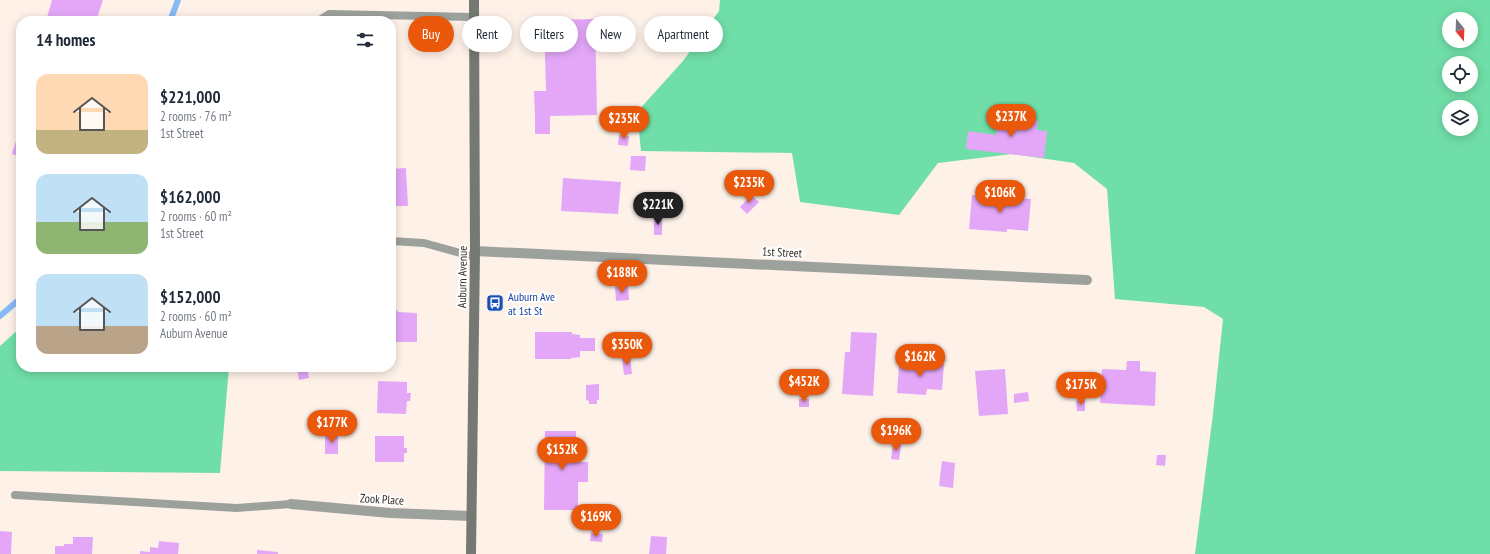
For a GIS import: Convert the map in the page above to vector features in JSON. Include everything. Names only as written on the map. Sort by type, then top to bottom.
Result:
[{"type":"street","name":"Auburn Avenue","points":[[474,0],[474,16]]},
{"type":"street","name":"Auburn Avenue","points":[[471,554],[475,254],[474,52]]},
{"type":"street","name":"1st Street","points":[[475,254],[1087,280]]},
{"type":"street","name":"Zook Place","points":[[291,504],[390,513],[471,516]]},
{"type":"lane","points":[[326,16],[329,14],[462,18]]},
{"type":"lane","points":[[396,241],[424,243],[475,254]]},
{"type":"lane","points":[[15,495],[237,508],[291,504]]},
{"type":"green space","points":[[720,0],[1490,0],[1490,554],[1195,554],[1213,414],[1223,319],[1204,307],[1115,299],[1107,189],[1074,163],[1012,154],[938,163],[899,215],[800,202],[792,153],[641,151],[637,112],[689,52],[723,52],[723,16],[715,16],[719,11]]},
{"type":"green space","points":[[16,332],[16,372],[229,372],[220,473],[0,471],[0,346]]},
{"type":"building","points":[[52,0],[103,0],[98,16],[47,16]]},
{"type":"building","points":[[578,19],[586,19],[586,52],[596,52],[597,115],[550,116],[550,134],[535,134],[534,91],[546,91],[545,52],[578,52]]},
{"type":"building","points":[[998,116],[1038,120],[1037,130],[1047,131],[1044,158],[966,149],[968,131],[996,135]]},
{"type":"building","points":[[619,135],[629,136],[628,146],[618,145]]},
{"type":"building","points":[[16,141],[16,155],[12,154]]},
{"type":"building","points":[[631,156],[646,156],[645,171],[630,170]]},
{"type":"building","points":[[406,168],[408,206],[396,206],[396,169]]},
{"type":"building","points":[[563,178],[621,182],[618,214],[561,211]]},
{"type":"building","points":[[751,195],[759,202],[747,214],[740,207]]},
{"type":"building","points":[[972,195],[1031,199],[1028,231],[1007,229],[1007,232],[969,229]]},
{"type":"building","points":[[654,216],[662,216],[662,235],[654,235]]},
{"type":"building","points":[[628,286],[629,300],[616,301],[615,287]]},
{"type":"building","points":[[396,310],[398,312],[417,313],[417,342],[396,342]]},
{"type":"building","points":[[535,332],[572,332],[572,334],[580,335],[580,338],[595,338],[595,351],[580,351],[580,357],[571,359],[535,359]]},
{"type":"building","points":[[851,332],[877,333],[873,396],[842,394],[845,352],[850,352]]},
{"type":"building","points":[[630,357],[632,374],[624,375],[622,358]]},
{"type":"building","points":[[1127,361],[1140,361],[1140,371],[1156,372],[1155,406],[1100,403],[1102,369],[1126,370]]},
{"type":"building","points":[[914,362],[944,364],[942,390],[927,389],[926,395],[897,393],[899,366],[914,367]]},
{"type":"building","points":[[1005,369],[1008,414],[979,416],[975,371]]},
{"type":"building","points":[[298,372],[308,372],[309,378],[299,380]]},
{"type":"building","points":[[378,381],[407,382],[407,393],[411,393],[410,401],[407,401],[406,414],[377,413]]},
{"type":"building","points":[[599,384],[599,400],[597,400],[597,404],[589,404],[589,401],[586,400],[586,385]]},
{"type":"building","points":[[1028,392],[1029,401],[1014,403],[1014,394]]},
{"type":"building","points":[[799,399],[809,399],[809,407],[799,407]]},
{"type":"building","points":[[1085,400],[1085,411],[1077,411],[1076,401]]},
{"type":"building","points":[[545,431],[576,431],[576,462],[588,462],[588,482],[578,482],[578,510],[544,510]]},
{"type":"building","points":[[325,434],[338,434],[338,454],[325,454]]},
{"type":"building","points":[[375,436],[404,436],[404,448],[407,448],[407,453],[404,453],[404,462],[375,462]]},
{"type":"building","points":[[893,444],[901,445],[899,460],[891,459]]},
{"type":"building","points":[[1157,455],[1166,455],[1165,466],[1156,465]]},
{"type":"building","points":[[942,461],[955,463],[953,488],[939,486]]},
{"type":"building","points":[[0,531],[12,532],[11,554],[0,554]]},
{"type":"building","points":[[591,533],[603,534],[602,542],[590,541]]},
{"type":"building","points":[[651,536],[667,537],[666,554],[649,554]]},
{"type":"building","points":[[73,537],[93,537],[92,554],[55,554],[55,546],[73,544]]},
{"type":"building","points":[[159,541],[179,543],[178,554],[140,554],[140,551],[150,552],[150,547],[158,548]]},
{"type":"building","points":[[257,550],[278,552],[278,554],[257,554]]},
{"type":"waterway","points":[[172,16],[178,0]]},
{"type":"waterway","points":[[0,316],[16,302]]},
{"type":"place","name":"Auburn Ave at 1st St","points":[[495,303]]}]
